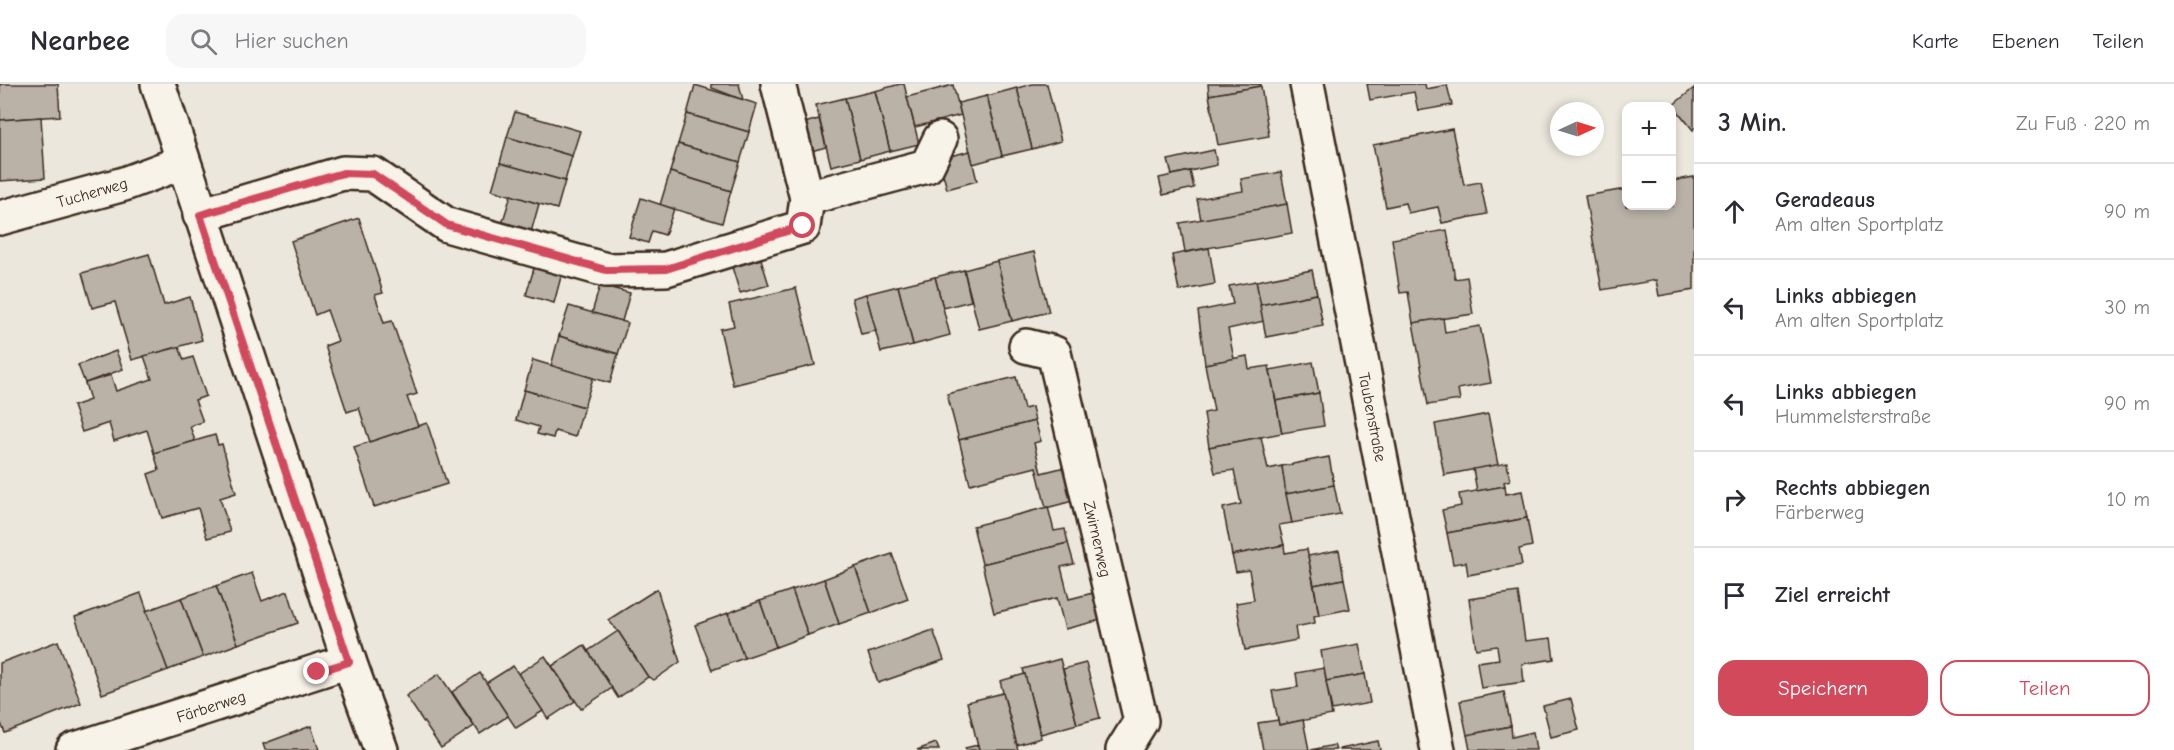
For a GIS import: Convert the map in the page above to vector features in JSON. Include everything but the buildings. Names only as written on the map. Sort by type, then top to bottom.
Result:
[{"type":"street","points":[[158,84],[349,662],[381,750]]},
{"type":"street","points":[[200,215],[343,173],[373,174],[447,225],[606,270],[666,269],[803,226],[807,198],[778,84]]},
{"type":"street","name":"Taubenstraße","points":[[1307,84],[1438,750]]},
{"type":"street","points":[[807,198],[927,166],[940,139]]},
{"type":"street","name":"Tucherweg","points":[[0,218],[124,184],[183,162]]},
{"type":"street","name":"Zwirnerweg","points":[[1026,346],[1054,352],[1141,721],[1123,750]]},
{"type":"street","name":"Färberweg","points":[[73,750],[349,662]]},
{"type":"route","points":[[317,672],[349,662],[200,215],[343,173],[373,174],[447,225],[606,270],[666,269],[803,226]]}]
